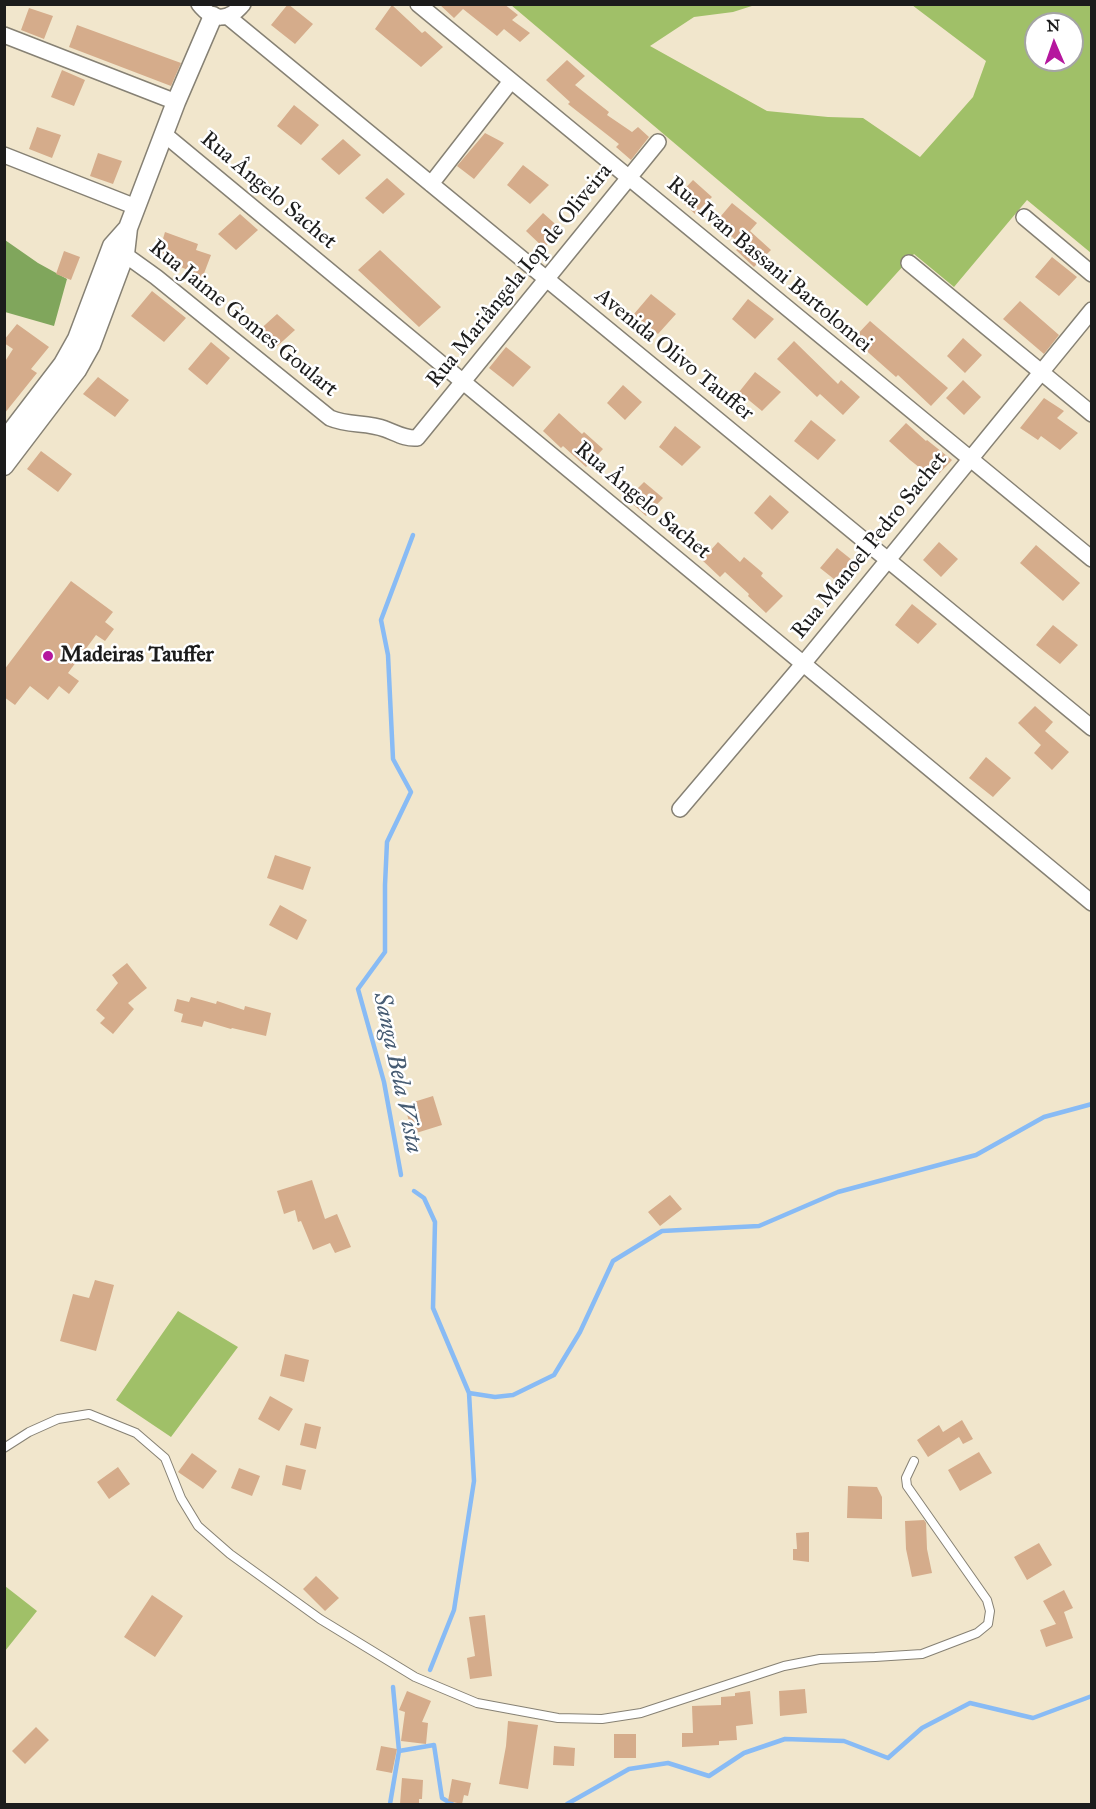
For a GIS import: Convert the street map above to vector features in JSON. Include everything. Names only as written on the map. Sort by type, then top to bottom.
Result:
[{"type":"street","name":"Avenida Olivo Tauffer","points":[[199,4],[204,11],[220,16],[431,184],[1092,728]]},
{"type":"street","points":[[4,466],[10,442],[63,364],[76,339],[128,228],[177,102],[220,16],[237,12],[243,4]]},
{"type":"street","name":"Rua Ivan Bassani Bartolomei","points":[[418,4],[1092,559]]},
{"type":"street","points":[[4,35],[177,102]]},
{"type":"street","points":[[431,184],[511,81]]},
{"type":"street","name":"Rua Ângelo Sachet","points":[[164,134],[1092,903]]},
{"type":"street","name":"Rua Mariângela Iop de Oliveira","points":[[417,438],[658,142]]},
{"type":"street","points":[[4,155],[136,207]]},
{"type":"street","points":[[1024,217],[1092,274]]},
{"type":"street","name":"Rua Jaime Gomes Goulart","points":[[118,250],[156,277],[330,418],[342,423],[376,426],[408,438],[417,438]]},
{"type":"street","points":[[909,264],[1092,414]]},
{"type":"street","name":"Rua Manoel Pedro Sachet","points":[[680,809],[804,664],[1092,310]]},
{"type":"lane","points":[[4,1448],[29,1432],[58,1419],[89,1414],[136,1433],[165,1458],[181,1498],[198,1526],[230,1554],[321,1619],[406,1672],[477,1703],[558,1718],[602,1719],[641,1713],[784,1666],[820,1659],[922,1654],[977,1633],[988,1624],[990,1611],[987,1600],[907,1486],[906,1478],[914,1461]]},
{"type":"green space","points":[[511,5],[755,5],[733,12],[694,17],[650,46],[767,111],[863,118],[920,157],[973,97],[986,61],[912,5],[1091,5],[1091,253],[1027,200],[954,287],[914,254],[867,306]]},
{"type":"green space","points":[[5,240],[38,263],[67,279],[54,326],[5,312]]},
{"type":"green space","points":[[178,1311],[238,1347],[171,1437],[116,1400]]},
{"type":"green space","points":[[5,1586],[37,1611],[5,1651]]},
{"type":"building","points":[[288,4],[313,24],[295,44],[271,25]]},
{"type":"building","points":[[439,4],[504,4],[518,15],[512,20],[530,33],[520,42],[504,29],[497,36],[463,9],[454,18]]},
{"type":"building","points":[[392,5],[422,33],[425,31],[443,47],[421,67],[375,29]]},
{"type":"building","points":[[29,8],[53,16],[44,39],[21,30]]},
{"type":"building","points":[[77,25],[181,63],[171,86],[69,47]]},
{"type":"building","points":[[567,60],[585,76],[575,85],[609,112],[607,115],[632,132],[638,127],[649,137],[631,160],[616,147],[619,144],[568,104],[570,102],[546,80]]},
{"type":"building","points":[[62,70],[85,80],[74,106],[51,97]]},
{"type":"building","points":[[294,105],[319,125],[301,145],[277,126]]},
{"type":"building","points":[[37,127],[61,135],[52,158],[29,149]]},
{"type":"building","points":[[485,133],[504,143],[474,179],[457,166]]},
{"type":"building","points":[[343,139],[361,155],[339,175],[321,159]]},
{"type":"building","points":[[98,153],[122,161],[113,184],[90,176]]},
{"type":"building","points":[[523,165],[549,185],[530,204],[507,185]]},
{"type":"building","points":[[387,178],[405,194],[383,214],[365,198]]},
{"type":"building","points":[[693,180],[712,197],[695,214],[677,197]]},
{"type":"building","points":[[732,203],[757,223],[750,231],[771,250],[754,267],[736,250],[742,245],[715,223]]},
{"type":"building","points":[[543,213],[562,230],[544,248],[526,231]]},
{"type":"building","points":[[240,214],[258,230],[236,250],[218,234]]},
{"type":"building","points":[[165,232],[198,244],[196,250],[211,255],[200,284],[185,277],[188,270],[171,263],[173,257],[159,252]]},
{"type":"building","points":[[380,250],[441,307],[419,327],[358,270]]},
{"type":"building","points":[[64,251],[80,257],[71,280],[56,274]]},
{"type":"building","points":[[1052,257],[1077,277],[1059,296],[1035,277]]},
{"type":"building","points":[[152,291],[186,318],[164,342],[131,316]]},
{"type":"building","points":[[651,294],[676,314],[658,334],[634,314]]},
{"type":"building","points":[[748,299],[774,319],[755,339],[732,319]]},
{"type":"building","points":[[1020,301],[1059,335],[1044,354],[1003,319]]},
{"type":"building","points":[[277,314],[295,330],[273,350],[255,334]]},
{"type":"building","points":[[870,321],[948,388],[931,406],[898,375],[896,377],[853,339]]},
{"type":"building","points":[[17,324],[49,347],[31,369],[37,373],[4,414],[4,363],[13,349],[4,343],[4,340]]},
{"type":"building","points":[[963,338],[982,355],[965,373],[947,356]]},
{"type":"building","points":[[794,341],[838,384],[841,380],[860,397],[843,415],[820,394],[817,397],[777,359]]},
{"type":"building","points":[[211,342],[230,358],[207,385],[188,369]]},
{"type":"building","points":[[506,347],[531,367],[513,387],[489,368]]},
{"type":"building","points":[[755,372],[781,392],[762,411],[739,392]]},
{"type":"building","points":[[98,377],[129,400],[115,417],[83,394]]},
{"type":"building","points":[[963,380],[981,397],[964,415],[946,398]]},
{"type":"building","points":[[623,385],[642,402],[625,420],[607,403]]},
{"type":"building","points":[[1044,398],[1064,411],[1057,418],[1078,433],[1060,450],[1041,436],[1038,440],[1020,428]]},
{"type":"building","points":[[559,413],[603,449],[586,467],[543,431]]},
{"type":"building","points":[[811,420],[836,440],[818,460],[794,441]]},
{"type":"building","points":[[906,423],[952,460],[934,479],[889,441]]},
{"type":"building","points":[[675,426],[701,447],[682,466],[659,447]]},
{"type":"building","points":[[41,451],[72,474],[58,492],[27,469]]},
{"type":"building","points":[[644,482],[663,498],[646,516],[627,499]]},
{"type":"building","points":[[770,495],[789,512],[772,530],[754,513]]},
{"type":"building","points":[[718,542],[740,562],[744,557],[763,573],[761,576],[783,596],[766,613],[725,572],[720,577],[702,560]]},
{"type":"building","points":[[939,542],[958,559],[941,577],[923,560]]},
{"type":"building","points":[[1036,545],[1080,583],[1063,601],[1020,563]]},
{"type":"building","points":[[837,548],[862,568],[844,587],[820,568]]},
{"type":"building","name":"Madeiras Tauffer","points":[[71,581],[113,612],[105,622],[114,629],[105,641],[96,635],[68,673],[79,681],[69,694],[59,686],[48,700],[30,686],[15,705],[4,697],[4,670]]},
{"type":"building","points":[[912,604],[937,624],[918,644],[895,625]]},
{"type":"building","points":[[1053,625],[1078,645],[1060,664],[1036,645]]},
{"type":"building","points":[[1035,706],[1053,722],[1045,731],[1069,752],[1052,770],[1034,753],[1041,745],[1018,723]]},
{"type":"building","points":[[986,757],[1011,778],[993,797],[969,778]]},
{"type":"building","points":[[275,855],[311,867],[303,890],[267,878]]},
{"type":"building","points":[[280,905],[307,920],[297,940],[269,925]]},
{"type":"building","points":[[127,963],[147,988],[128,1003],[134,1009],[113,1034],[100,1023],[105,1018],[96,1010],[118,983],[112,975]]},
{"type":"building","points":[[191,997],[216,1004],[217,1001],[244,1010],[245,1006],[271,1013],[266,1036],[204,1021],[202,1027],[181,1022],[183,1014],[174,1011],[177,999],[189,1002]]},
{"type":"building","points":[[433,1096],[442,1125],[413,1134],[404,1105]]},
{"type":"building","points":[[312,1180],[325,1219],[337,1214],[351,1247],[335,1253],[330,1243],[313,1250],[301,1221],[298,1222],[295,1210],[284,1214],[277,1191]]},
{"type":"building","points":[[670,1195],[682,1209],[660,1226],[648,1212]]},
{"type":"building","points":[[95,1280],[114,1285],[96,1351],[60,1341],[73,1294],[89,1298]]},
{"type":"building","points":[[285,1354],[309,1360],[304,1382],[280,1376]]},
{"type":"building","points":[[270,1396],[293,1409],[279,1431],[258,1419]]},
{"type":"building","points":[[962,1420],[973,1439],[963,1444],[959,1437],[928,1457],[917,1440],[939,1425],[943,1432]]},
{"type":"building","points":[[305,1423],[321,1427],[316,1449],[300,1445]]},
{"type":"building","points":[[979,1452],[992,1473],[960,1491],[948,1470]]},
{"type":"building","points":[[192,1453],[217,1471],[203,1489],[178,1472]]},
{"type":"building","points":[[286,1465],[306,1470],[301,1490],[282,1485]]},
{"type":"building","points":[[118,1467],[130,1484],[109,1499],[97,1482]]},
{"type":"building","points":[[239,1468],[260,1476],[252,1496],[231,1488]]},
{"type":"building","points":[[848,1486],[877,1487],[882,1497],[882,1519],[847,1518]]},
{"type":"building","points":[[924,1520],[932,1573],[912,1577],[906,1549],[905,1521]]},
{"type":"building","points":[[809,1532],[809,1562],[793,1560],[793,1549],[797,1549],[796,1533]]},
{"type":"building","points":[[1039,1543],[1052,1565],[1027,1580],[1014,1557]]},
{"type":"building","points":[[316,1576],[339,1598],[325,1611],[303,1589]]},
{"type":"building","points":[[1064,1590],[1073,1608],[1064,1612],[1073,1638],[1046,1647],[1040,1630],[1056,1624],[1043,1601]]},
{"type":"building","points":[[152,1595],[183,1616],[155,1657],[124,1637]]},
{"type":"building","points":[[485,1615],[492,1676],[470,1679],[467,1658],[475,1656],[469,1617]]},
{"type":"building","points":[[805,1689],[807,1713],[780,1716],[779,1691]]},
{"type":"building","points":[[407,1691],[431,1701],[422,1722],[428,1723],[426,1744],[401,1741],[405,1712],[399,1710]]},
{"type":"building","points":[[750,1691],[753,1724],[736,1726],[737,1740],[719,1741],[719,1745],[682,1747],[682,1733],[693,1733],[692,1706],[721,1705],[721,1697],[735,1696],[735,1693]]},
{"type":"building","points":[[508,1721],[538,1725],[528,1789],[499,1784]]},
{"type":"building","points":[[36,1727],[49,1740],[25,1764],[12,1751]]},
{"type":"building","points":[[614,1734],[636,1734],[636,1758],[614,1758]]},
{"type":"building","points":[[381,1746],[397,1749],[392,1773],[376,1770]]},
{"type":"building","points":[[554,1746],[575,1748],[574,1766],[553,1765]]},
{"type":"building","points":[[402,1778],[423,1780],[422,1799],[419,1799],[419,1804],[400,1804]]},
{"type":"building","points":[[452,1779],[471,1783],[468,1796],[464,1795],[462,1804],[448,1801]]},
{"type":"waterway","name":"Sanga Bela Vista","points":[[401,1175],[384,1082],[358,989],[385,952],[387,842],[411,792],[393,759],[388,655],[381,620],[413,535]]},
{"type":"waterway","points":[[469,1393],[495,1397],[513,1395],[554,1375],[580,1332],[613,1261],[662,1231],[759,1226],[838,1192],[976,1155],[1044,1117],[1092,1104]]},
{"type":"waterway","name":"Sanga Bela Vista","points":[[414,1191],[424,1198],[435,1222],[433,1308],[469,1393],[474,1481],[454,1610],[430,1670]]},
{"type":"waterway","name":"Sanga Bela Vista","points":[[390,1804],[399,1751],[393,1687]]},
{"type":"waterway","points":[[567,1804],[629,1769],[668,1763],[709,1776],[744,1753],[785,1739],[844,1741],[888,1758],[922,1728],[970,1703],[1033,1718],[1092,1696]]},
{"type":"waterway","points":[[399,1751],[434,1745],[442,1798],[452,1804]]},
{"type":"place","name":"Madeiras Tauffer","points":[[48,656]]}]
